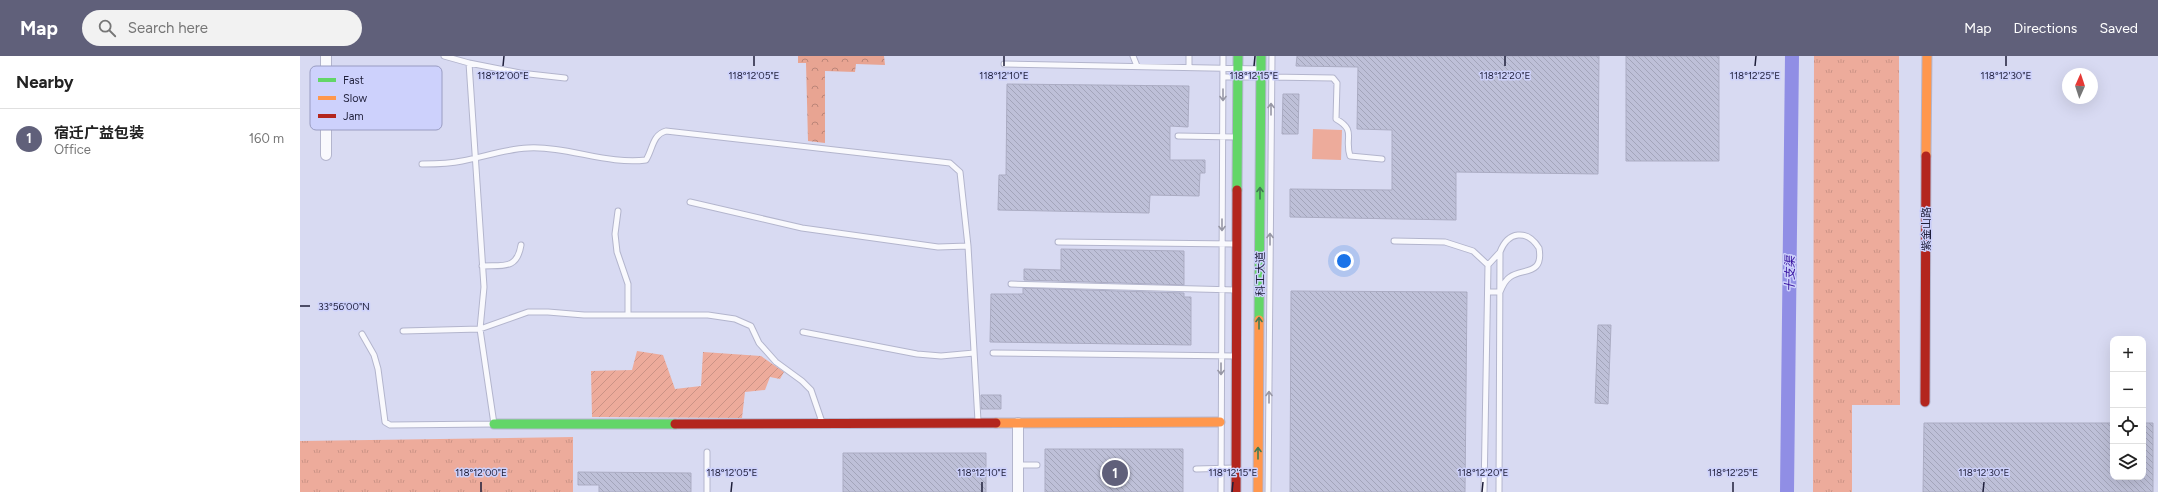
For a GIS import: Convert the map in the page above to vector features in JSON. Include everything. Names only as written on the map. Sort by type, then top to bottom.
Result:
[{"type":"street","name":"科工大道","points":[[1236,492],[1238,56]]},
{"type":"street","name":"科工大道","points":[[1258,492],[1261,56]]},
{"type":"street","name":"紫金山路","points":[[1925,402],[1927,56]]},
{"type":"street","points":[[326,130],[326,154]]},
{"type":"street","points":[[494,424],[1220,422]]},
{"type":"street","points":[[1018,423],[1018,492]]},
{"type":"lane","points":[[444,56],[469,63],[520,73],[565,78]]},
{"type":"lane","points":[[1133,56],[1137,66]]},
{"type":"lane","points":[[1189,56],[1189,67]]},
{"type":"lane","points":[[1221,492],[1220,422],[1223,56]]},
{"type":"lane","points":[[1268,492],[1272,56]]},
{"type":"lane","points":[[362,334],[374,355],[378,369],[385,422],[390,425],[494,424],[480,329],[484,287],[469,63]]},
{"type":"lane","points":[[1004,64],[1223,68],[1238,72],[1261,73],[1272,77],[1333,78],[1337,83],[1336,119],[1346,124],[1349,130],[1350,156],[1382,159]]},
{"type":"lane","points":[[1223,77],[1238,72],[1261,73]]},
{"type":"lane","points":[[422,164],[447,163],[528,148],[561,149],[633,162],[646,160],[654,140],[659,133],[666,131],[950,163],[960,172],[968,246],[978,423]]},
{"type":"lane","points":[[1178,136],[1238,137]]},
{"type":"lane","points":[[690,202],[802,228],[938,247],[968,246]]},
{"type":"lane","points":[[618,211],[615,234],[617,252],[628,284],[628,315]]},
{"type":"lane","points":[[1484,492],[1488,265],[1500,252],[1508,239],[1523,235],[1535,242],[1540,254],[1535,268],[1526,273],[1514,274],[1508,278],[1500,292]]},
{"type":"lane","points":[[1394,241],[1445,242],[1473,251],[1488,265]]},
{"type":"lane","points":[[1058,242],[1238,244]]},
{"type":"lane","points":[[482,266],[509,265],[516,262],[522,245]]},
{"type":"lane","points":[[1499,492],[1500,252]]},
{"type":"lane","points":[[1011,284],[1237,290]]},
{"type":"lane","points":[[1488,292],[1500,292]]},
{"type":"lane","points":[[403,331],[480,329],[528,312],[628,315],[708,315],[735,318],[751,326],[759,342],[776,362],[802,381],[811,390],[822,423]]},
{"type":"lane","points":[[803,332],[918,354],[941,356],[974,353]]},
{"type":"lane","points":[[993,353],[1237,356]]},
{"type":"lane","points":[[707,452],[707,492]]},
{"type":"lane","points":[[1018,465],[1037,465]]},
{"type":"lane","points":[[1196,469],[1236,468]]},
{"type":"green space","points":[[798,56],[884,56],[885,65],[856,64],[855,72],[825,71],[825,143],[808,141],[806,63],[798,63]]},
{"type":"green space","points":[[1814,56],[1899,56],[1900,405],[1852,405],[1852,492],[1813,492]]},
{"type":"green space","points":[[1313,129],[1342,130],[1341,160],[1312,159]]},
{"type":"green space","points":[[637,351],[663,355],[675,389],[701,386],[703,352],[761,356],[784,372],[780,379],[770,377],[765,390],[745,392],[742,418],[592,417],[591,371],[632,370]]},
{"type":"green space","points":[[573,437],[573,492],[300,492],[300,441]]},
{"type":"building","points":[[1297,56],[1599,56],[1598,174],[1456,172],[1456,220],[1290,217],[1290,189],[1392,190],[1392,130],[1357,129],[1358,67],[1296,66]]},
{"type":"building","points":[[1626,56],[1719,56],[1719,161],[1626,161]]},
{"type":"building","points":[[1007,84],[1189,86],[1188,127],[1170,126],[1170,160],[1205,160],[1205,173],[1200,173],[1199,196],[1150,195],[1149,213],[998,210],[999,175],[1006,175]]},
{"type":"building","points":[[1283,94],[1299,94],[1298,134],[1282,134]]},
{"type":"building","points":[[1061,249],[1184,251],[1184,285],[1024,280],[1024,269],[1061,270]]},
{"type":"building","points":[[1023,288],[1184,293],[1184,297],[1191,297],[1191,345],[990,342],[991,294],[1023,294]]},
{"type":"building","points":[[1291,291],[1467,292],[1465,492],[1290,492]]},
{"type":"building","points":[[1598,325],[1611,325],[1608,404],[1595,403]]},
{"type":"building","points":[[981,395],[1001,395],[1001,409],[981,409]]},
{"type":"building","points":[[1924,423],[2110,423],[2110,480],[2146,480],[2146,423],[2153,423],[2153,492],[1923,492]]},
{"type":"building","points":[[1045,449],[1183,449],[1183,492],[1045,492]]},
{"type":"building","points":[[843,453],[986,453],[986,492],[843,492]]},
{"type":"building","points":[[578,472],[691,473],[691,492],[599,492],[599,485],[578,485]]},
{"type":"waterway","name":"十支渠","points":[[1787,492],[1792,56]]},
{"type":"traffic: fast","points":[[1237,190],[1238,56]]},
{"type":"traffic: fast","points":[[1259,320],[1261,56]]},
{"type":"traffic: fast","points":[[494,424],[675,424]]},
{"type":"traffic: slow","points":[[1926,156],[1927,56]]},
{"type":"traffic: slow","points":[[1258,492],[1259,320]]},
{"type":"traffic: slow","points":[[996,423],[1220,422]]},
{"type":"traffic: jam","points":[[1925,402],[1926,156]]},
{"type":"traffic: jam","points":[[1236,492],[1237,190]]},
{"type":"traffic: jam","points":[[675,424],[996,423]]},
{"type":"place","name":"宿迁广益包装","points":[[1115,473]]}]
